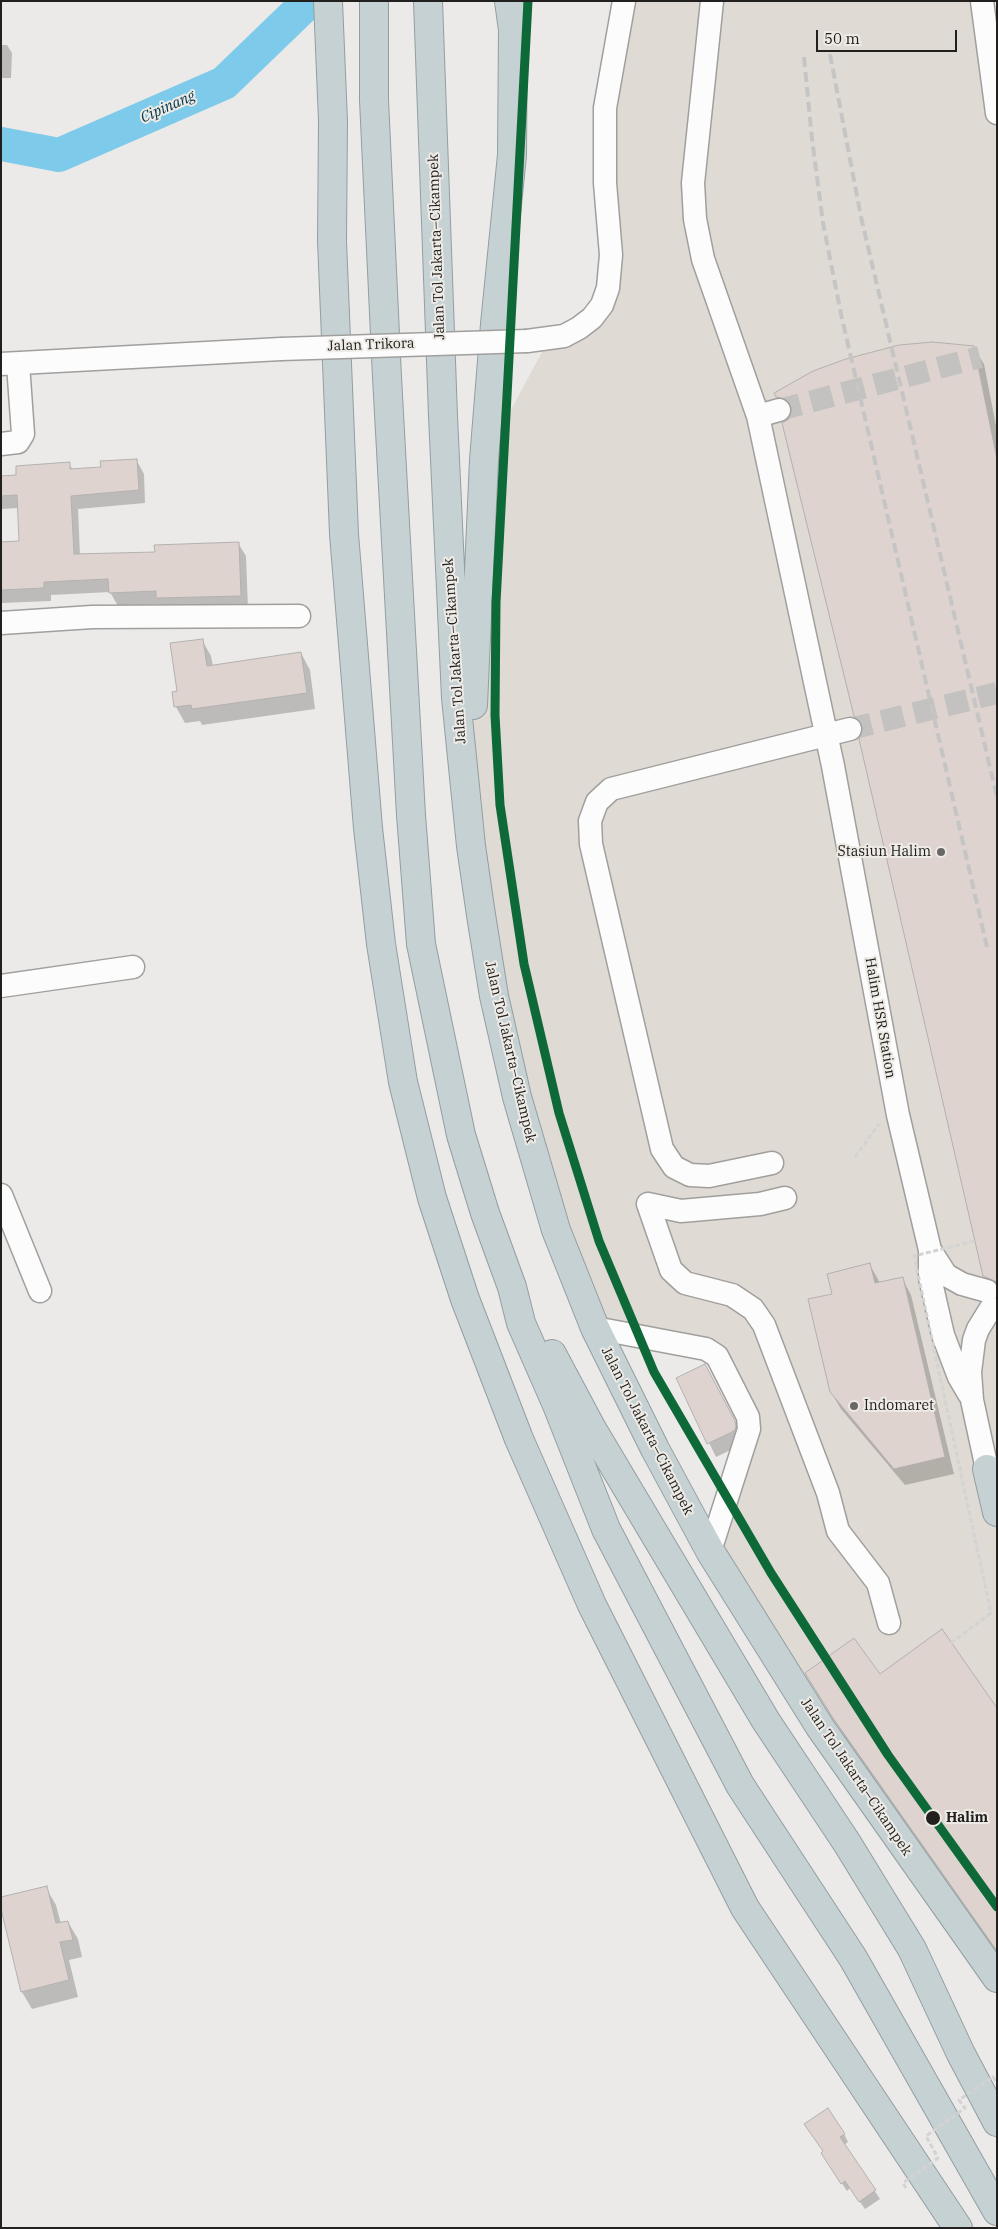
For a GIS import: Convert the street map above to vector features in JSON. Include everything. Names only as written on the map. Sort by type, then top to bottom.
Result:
[{"type":"highway","points":[[328,1],[333,121],[332,241],[344,534],[368,828],[381,944],[403,1082],[432,1198],[465,1298],[519,1439],[588,1596],[745,1908],[958,2228]]},
{"type":"highway","points":[[374,1],[374,100],[403,684],[421,944],[461,1135],[522,1322],[606,1529],[740,1785],[853,1958],[997,2211]]},
{"type":"highway","name":"Jalan Tol Jakarta–Cikampek","points":[[428,1],[443,416],[455,668],[471,846],[494,996],[517,1097],[556,1230],[595,1328],[647,1433],[710,1552],[820,1727],[997,1978]]},
{"type":"highway","points":[[471,846],[477,587],[484,460],[512,155],[513,30],[509,1]]},
{"type":"highway","points":[[512,1287],[533,1317],[592,1429],[766,1721],[847,1843],[912,1949],[997,2122]]},
{"type":"highway","points":[[992,1473],[997,1512]]},
{"type":"street","points":[[686,183],[698,1]]},
{"type":"street","points":[[686,183],[712,1]]},
{"type":"street","points":[[982,1],[997,113]]},
{"type":"street","name":"Jalan Trikora","points":[[10,364],[281,349],[527,341],[564,336],[579,328],[597,311],[608,288],[611,255],[605,183],[605,108],[623,2]]},
{"type":"street","name":"Halim HSR Station","points":[[686,183],[704,259],[768,413],[826,735],[898,1116],[930,1250],[946,1275],[989,1300],[974,1340],[970,1363],[972,1400]]},
{"type":"street","points":[[1,444],[18,442],[24,434],[10,364]]},
{"type":"street","points":[[1,623],[92,618],[299,616]]},
{"type":"street","points":[[772,1163],[709,1176],[690,1175],[674,1167],[662,1149],[591,844],[590,821],[597,802],[611,789],[850,729]]},
{"type":"street","points":[[1,986],[133,967]]},
{"type":"street","points":[[1,1195],[40,1291]]},
{"type":"street","points":[[785,1198],[760,1204],[681,1211],[648,1204],[671,1270],[685,1283],[732,1295],[753,1309],[764,1325],[828,1493],[838,1530],[878,1583],[890,1623]]},
{"type":"street","points":[[930,1250],[932,1292],[943,1335],[959,1377],[972,1400],[992,1473]]},
{"type":"street","points":[[595,1328],[706,1349],[717,1356],[748,1417],[749,1429],[710,1552]]},
{"type":"path","points":[[855,1157],[880,1123],[898,1116]]},
{"type":"path","points":[[951,1643],[991,1613],[914,1256],[975,1240]]},
{"type":"path","points":[[906,2188],[903,2183],[938,2158],[926,2136],[965,2108],[959,2100],[993,2077],[997,2084]]},
{"type":"shaded area","name":"Stasiun Halim","points":[[624,1],[982,1],[997,113],[997,1978],[710,1551],[749,1429],[717,1356],[595,1328],[556,1230],[471,846],[473,700],[484,460],[549,339],[592,318],[608,225]]},
{"type":"building","name":"Stasiun Halim","points":[[933,342],[974,346],[997,459],[997,1282],[983,1276],[859,739],[863,726],[860,720],[854,716],[782,423],[789,419],[792,407],[788,400],[776,397],[774,393],[813,371],[846,359],[899,345]]},
{"type":"building","points":[[137,459],[139,490],[71,496],[74,554],[155,552],[154,545],[239,542],[241,596],[156,598],[156,591],[109,593],[108,579],[44,582],[44,588],[1,590],[1,542],[19,541],[17,495],[1,496],[1,476],[16,475],[16,466],[70,462],[70,469],[101,467],[100,461]]},
{"type":"building","points":[[203,639],[207,666],[301,652],[307,693],[192,709],[191,705],[174,707],[172,692],[177,691],[170,643]]},
{"type":"building","points":[[870,1263],[875,1283],[903,1277],[945,1457],[894,1469],[830,1392],[808,1299],[832,1294],[827,1274]]},
{"type":"building","points":[[705,1364],[735,1421],[736,1427],[734,1431],[707,1444],[676,1378]]},
{"type":"building","points":[[942,1629],[997,1708],[997,1951],[833,1718],[805,1673],[854,1638],[880,1674]]},
{"type":"building","points":[[47,1886],[56,1923],[68,1921],[73,1940],[60,1942],[69,1980],[21,1992],[1,1909],[1,1897]]},
{"type":"building","points":[[828,2108],[845,2134],[840,2137],[876,2190],[859,2202],[845,2181],[841,2184],[821,2153],[823,2151],[804,2124]]},
{"type":"waterway","name":"Cipinang","points":[[1,144],[59,155],[224,83],[309,1]]},
{"type":"tunnel","points":[[779,410],[980,357]]},
{"type":"tunnel","points":[[850,729],[997,693]]},
{"type":"railway","points":[[830,54],[861,217],[997,797]]},
{"type":"railway","points":[[804,57],[823,223],[841,314],[987,947]]},
{"type":"transit line","points":[[528,1],[496,602],[495,715],[500,805],[524,964],[559,1113],[599,1241],[654,1372],[771,1573],[888,1755],[997,1907]]},
{"type":"place","name":"Stasiun Halim","points":[[941,852]]},
{"type":"place","name":"Indomaret","points":[[854,1406]]},
{"type":"place","name":"Halim","points":[[933,1818]]}]
